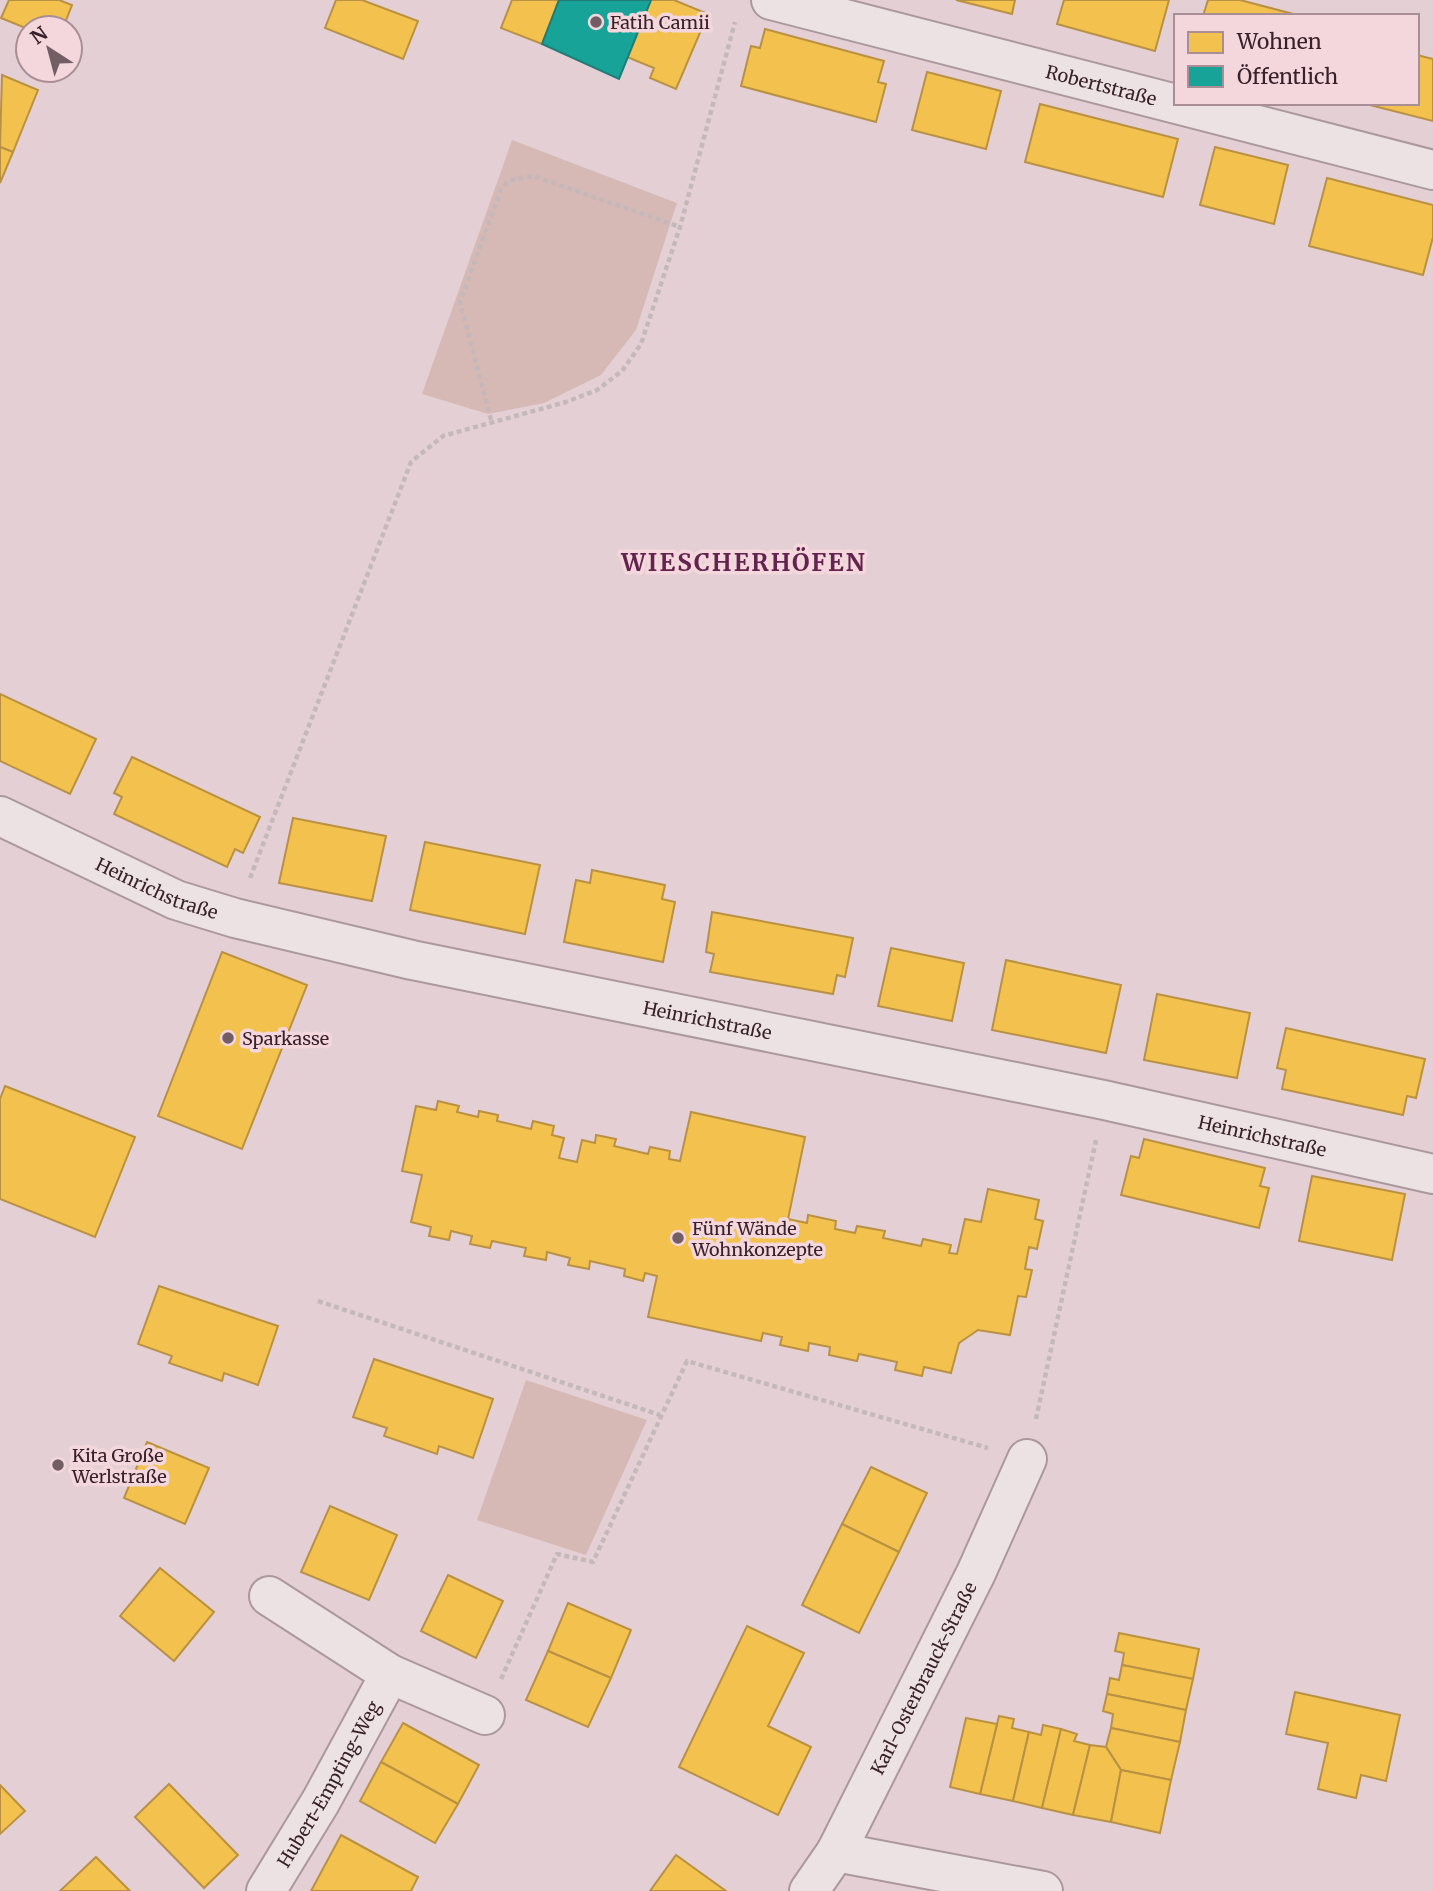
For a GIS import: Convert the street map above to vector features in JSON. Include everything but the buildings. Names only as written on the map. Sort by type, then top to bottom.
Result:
[{"type":"street","name":"Robertstraße","points":[[754,7],[1433,170]]},
{"type":"street","name":"Heinrichstraße","points":[[0,816],[176,900],[235,918],[412,960],[1104,1100],[1433,1174]]},
{"type":"street","name":"Karl-Osterbrauck-Straße","points":[[809,1891],[836,1852],[970,1585],[1027,1459]]},
{"type":"street","points":[[269,1596],[390,1674],[485,1715]]},
{"type":"street","name":"Hubert-Empting-Weg","points":[[266,1891],[321,1801],[390,1674]]},
{"type":"street","points":[[836,1852],[1043,1891]]},
{"type":"path","points":[[235,918],[411,462],[443,436],[587,394],[622,371],[640,344],[754,7]]},
{"type":"path","points":[[491,421],[460,302],[501,189],[510,180],[533,176],[680,227]]},
{"type":"path","points":[[485,1715],[557,1554],[593,1562],[687,1361],[1027,1459],[1084,1207],[1104,1100]]},
{"type":"path","points":[[318,1301],[660,1415]]},
{"type":"shaded area","points":[[512,140],[677,203],[636,330],[601,375],[544,403],[488,414],[422,394]]},
{"type":"shaded area","points":[[526,1380],[647,1420],[586,1555],[477,1520]]},
{"type":"place","name":"Fatih Camii","points":[[596,22]]},
{"type":"place","name":"Sparkasse","points":[[228,1038]]},
{"type":"place","name":"Fünf Wände Wohnkonzepte","points":[[678,1238]]},
{"type":"place","name":"Kita Große Werlstraße","points":[[58,1465]]},
{"type":"district","name":"WIESCHERHÖFEN","points":[[744,562]]}]
